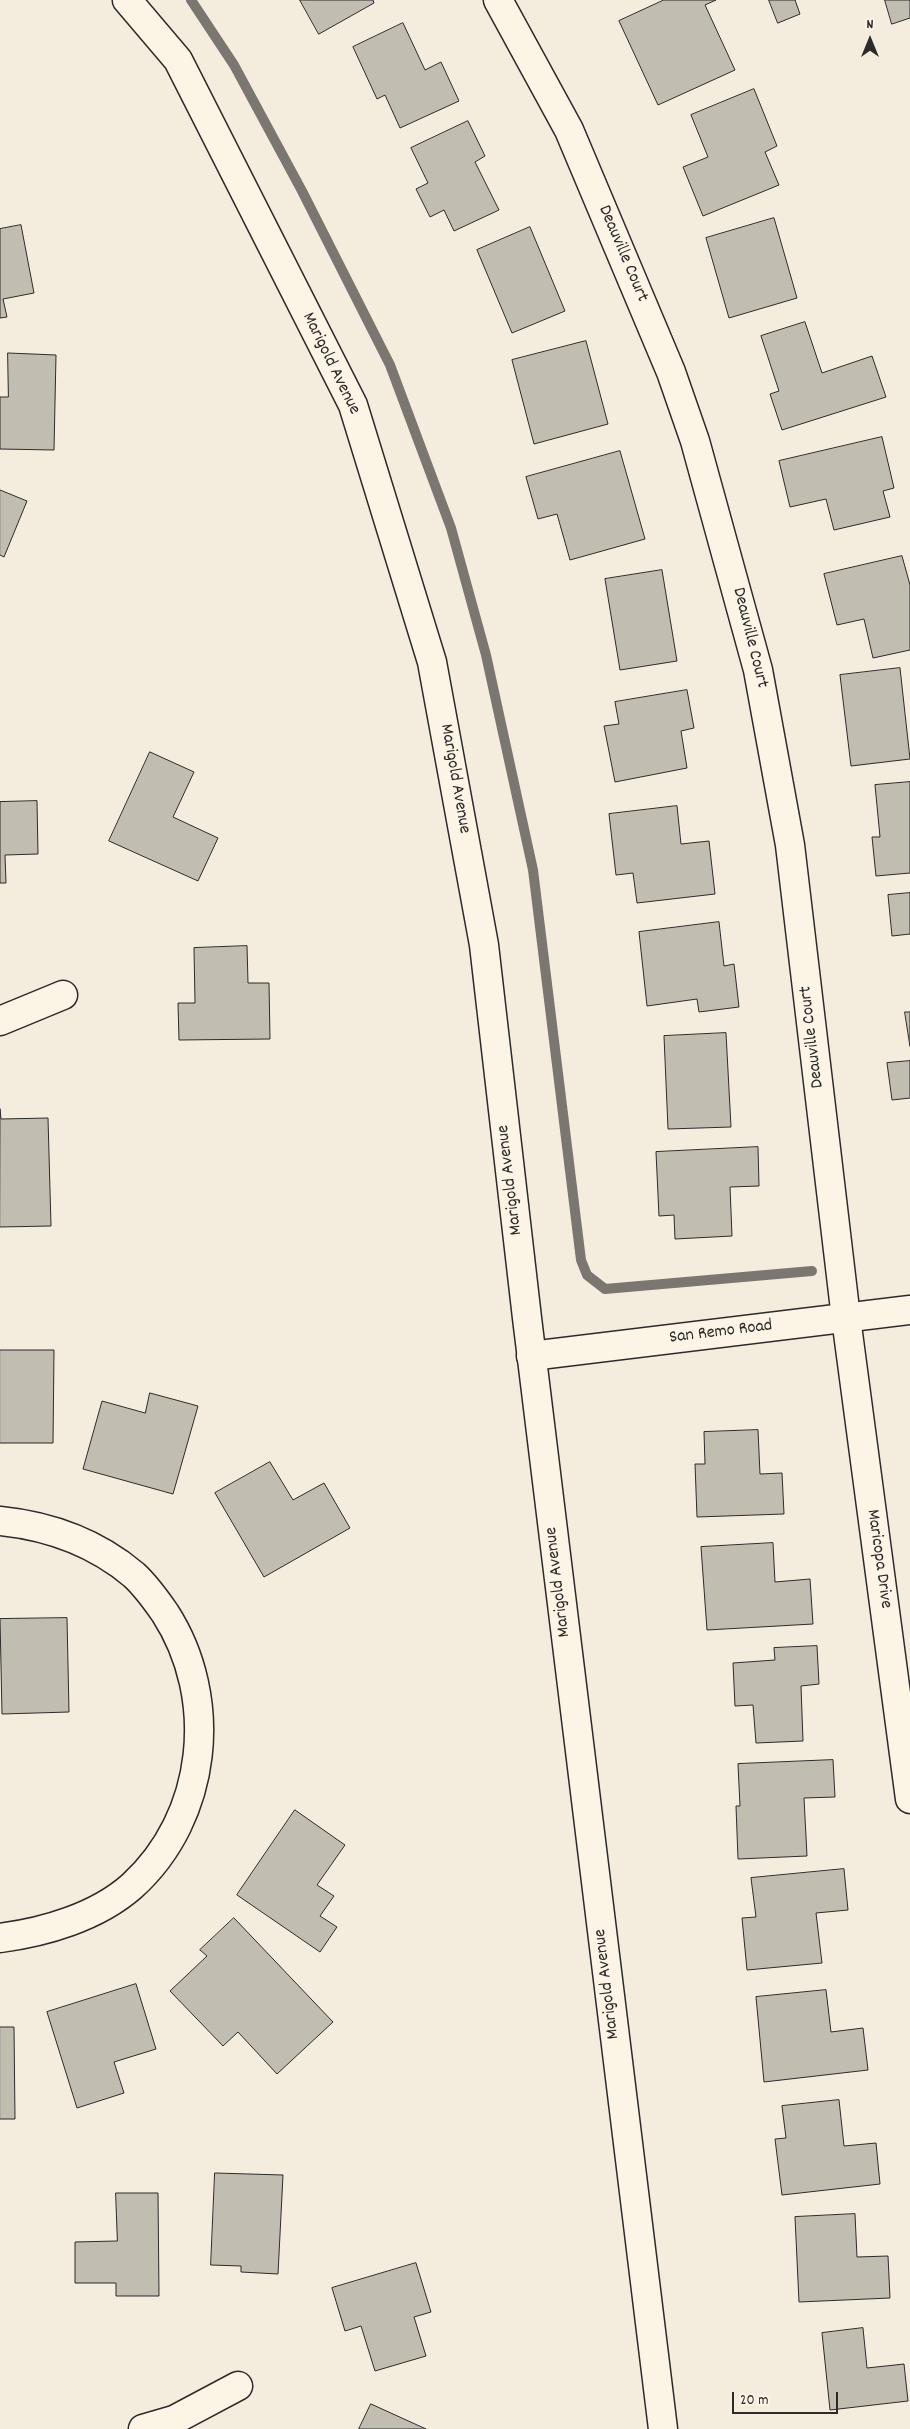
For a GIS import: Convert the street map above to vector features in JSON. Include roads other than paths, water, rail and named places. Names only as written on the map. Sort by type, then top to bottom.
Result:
[{"type":"street","name":"Marigold Avenue","points":[[127,0],[178,60],[353,405],[432,662],[484,945],[532,1356],[663,2429]]},
{"type":"street","name":"Deauville Court","points":[[498,0],[569,130],[671,372],[695,441],[736,584],[758,670],[790,845],[846,1318]]},
{"type":"street","points":[[0,1022],[62,995]]},
{"type":"street","name":"San Remo Road","points":[[532,1356],[910,1310]]},
{"type":"street","name":"Maricopa Drive","points":[[846,1318],[910,1799]]},
{"type":"street","points":[[0,1521],[32,1524],[65,1535],[108,1555],[135,1576],[162,1610],[185,1652],[198,1703],[200,1739],[196,1771],[186,1805],[172,1835],[154,1862],[131,1886],[109,1902],[84,1915],[57,1925],[0,1938]]},
{"type":"street","points":[[143,2429],[174,2420],[238,2386]]},
{"type":"waterway","points":[[191,0],[234,65],[302,191],[390,365],[451,528],[486,655],[533,870],[581,1260],[587,1275],[605,1289],[812,1271]]}]
